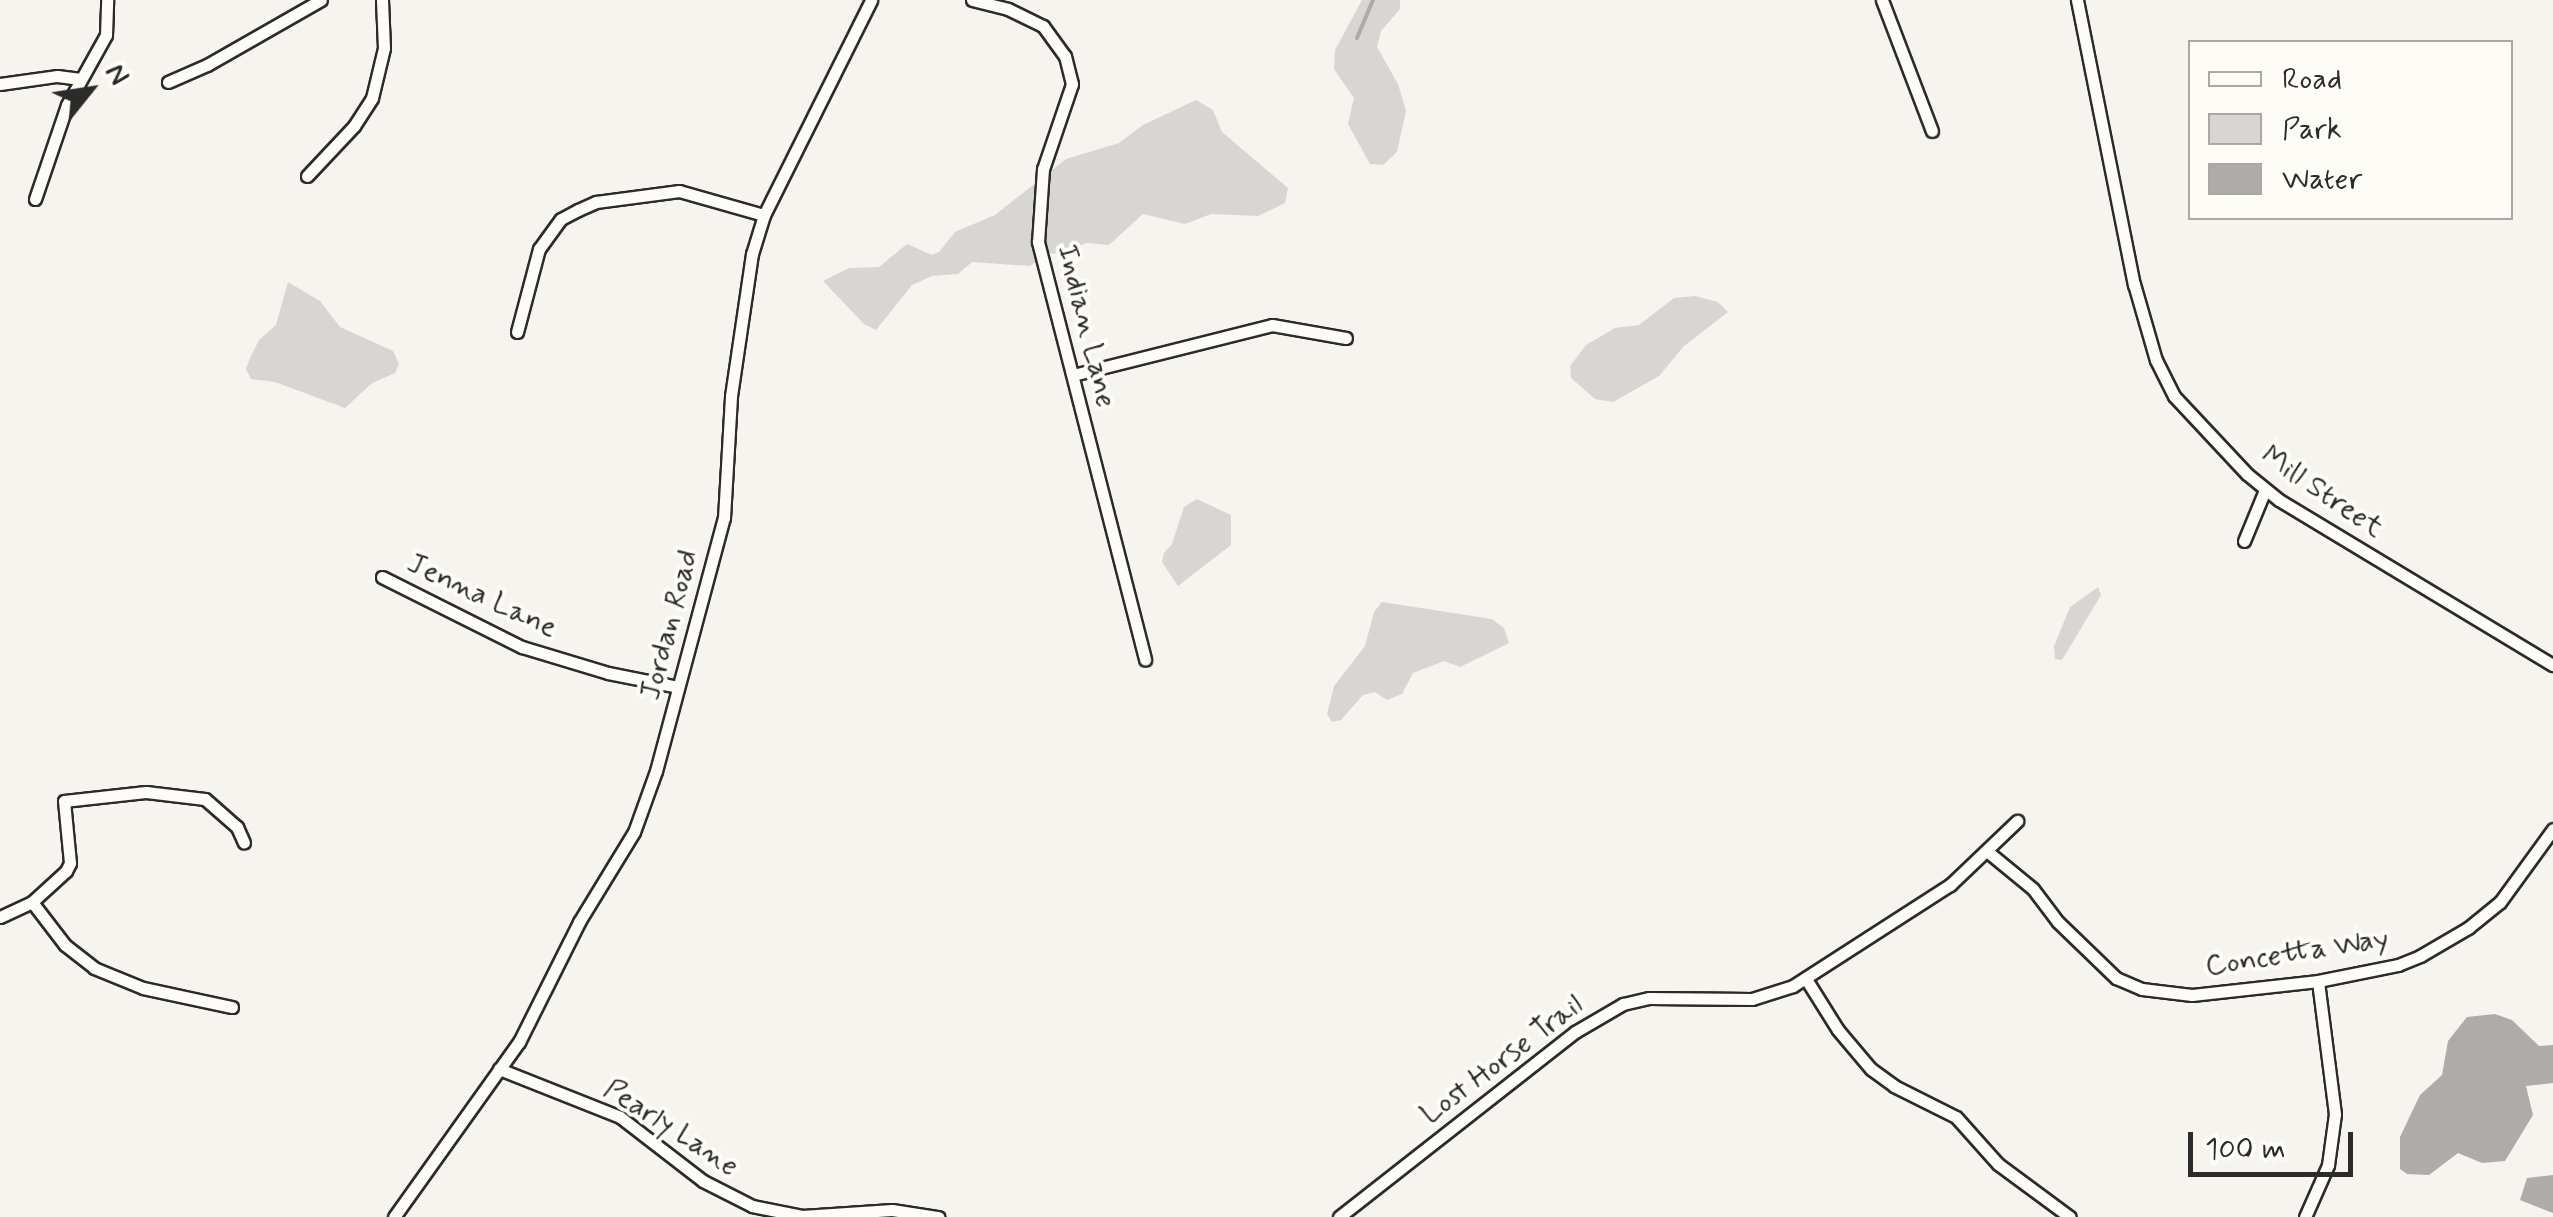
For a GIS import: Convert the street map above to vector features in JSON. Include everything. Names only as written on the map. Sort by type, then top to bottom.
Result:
[{"type":"street","points":[[35,199],[66,105],[106,35],[107,0]]},
{"type":"street","points":[[168,82],[208,65],[321,0]]},
{"type":"street","points":[[306,176],[354,126],[372,98],[384,48],[382,0]]},
{"type":"street","name":"Jordan Road","points":[[394,1217],[499,1069],[556,974],[579,922],[628,844],[656,771],[724,518],[730,396],[742,298],[764,215],[871,0]]},
{"type":"street","name":"Indian Lane","points":[[972,0],[1033,19],[1065,56],[1072,84],[1043,169],[1036,218],[1038,242],[1145,660]]},
{"type":"street","points":[[1882,0],[1932,131]]},
{"type":"street","name":"Mill Street","points":[[2077,0],[2134,284],[2156,360],[2190,416],[2265,490],[2311,522],[2553,665]]},
{"type":"street","points":[[0,84],[57,76],[80,79]]},
{"type":"street","points":[[518,332],[538,249],[562,219],[578,210],[596,202],[679,191],[764,215]]},
{"type":"street","points":[[1073,376],[1272,325],[1346,338]]},
{"type":"street","points":[[2244,540],[2265,490]]},
{"type":"street","name":"Jenna Lane","points":[[382,577],[522,647],[608,674],[678,687]]},
{"type":"street","points":[[0,917],[32,902],[70,863],[64,801],[146,792],[205,799],[237,827],[244,843]]},
{"type":"street","name":"Lost Horse Trail","points":[[1339,1217],[1575,1032],[1623,1004],[1676,996],[1752,999],[1806,979],[1950,885],[2017,821]]},
{"type":"street","name":"Concetta Way","points":[[1988,852],[2033,889],[2096,961],[2116,978],[2142,990],[2192,995],[2318,981],[2398,965],[2468,928],[2500,902],[2553,828]]},
{"type":"street","points":[[32,902],[65,945],[94,968],[143,988],[232,1007]]},
{"type":"street","points":[[1806,979],[1838,1030],[1870,1068],[1894,1086],[1956,1117],[1998,1164],[2070,1217]]},
{"type":"street","points":[[2305,1217],[2328,1165],[2335,1114],[2318,981]]},
{"type":"street","name":"Pearly Lane","points":[[499,1069],[620,1117],[704,1181],[752,1206],[802,1216],[892,1210],[938,1217]]},
{"type":"green space","points":[[1362,0],[1400,0],[1400,9],[1381,31],[1377,47],[1398,84],[1406,111],[1397,152],[1383,165],[1370,164],[1348,124],[1354,98],[1334,69],[1335,50]]},
{"type":"green space","points":[[1196,100],[1213,110],[1222,132],[1288,188],[1285,203],[1258,216],[1211,214],[1185,224],[1143,214],[1109,245],[1086,243],[1063,254],[1047,253],[1030,266],[972,262],[958,274],[932,276],[912,285],[876,330],[864,324],[823,281],[849,268],[879,267],[907,244],[932,255],[939,252],[955,232],[995,215],[1066,159],[1119,143],[1143,125]]},
{"type":"green space","points":[[288,282],[320,301],[340,327],[393,351],[399,364],[395,373],[372,383],[345,408],[275,382],[251,379],[246,369],[250,358],[259,340],[276,325]]},
{"type":"green space","points":[[1695,296],[1718,302],[1728,312],[1684,346],[1659,376],[1613,402],[1595,399],[1571,378],[1570,366],[1586,345],[1615,328],[1639,325],[1674,298]]},
{"type":"green space","points":[[1197,499],[1231,515],[1231,545],[1178,586],[1162,562],[1184,507]]},
{"type":"green space","points":[[2098,587],[2101,595],[2062,660],[2055,659],[2054,646],[2070,607]]},
{"type":"green space","points":[[1382,602],[1492,619],[1504,628],[1509,643],[1460,667],[1444,661],[1413,673],[1402,694],[1387,700],[1375,692],[1363,695],[1341,720],[1332,722],[1327,714],[1334,686],[1365,646],[1374,612]]},
{"type":"water","points":[[2495,1014],[2512,1020],[2539,1046],[2553,1045],[2553,1083],[2526,1086],[2533,1115],[2505,1161],[2482,1163],[2458,1153],[2429,1175],[2407,1174],[2400,1169],[2400,1137],[2420,1095],[2442,1075],[2448,1041],[2467,1017]]},
{"type":"water","points":[[2553,1175],[2553,1213],[2520,1200],[2527,1178]]},
{"type":"waterway","points":[[1357,38],[1373,0]]}]
